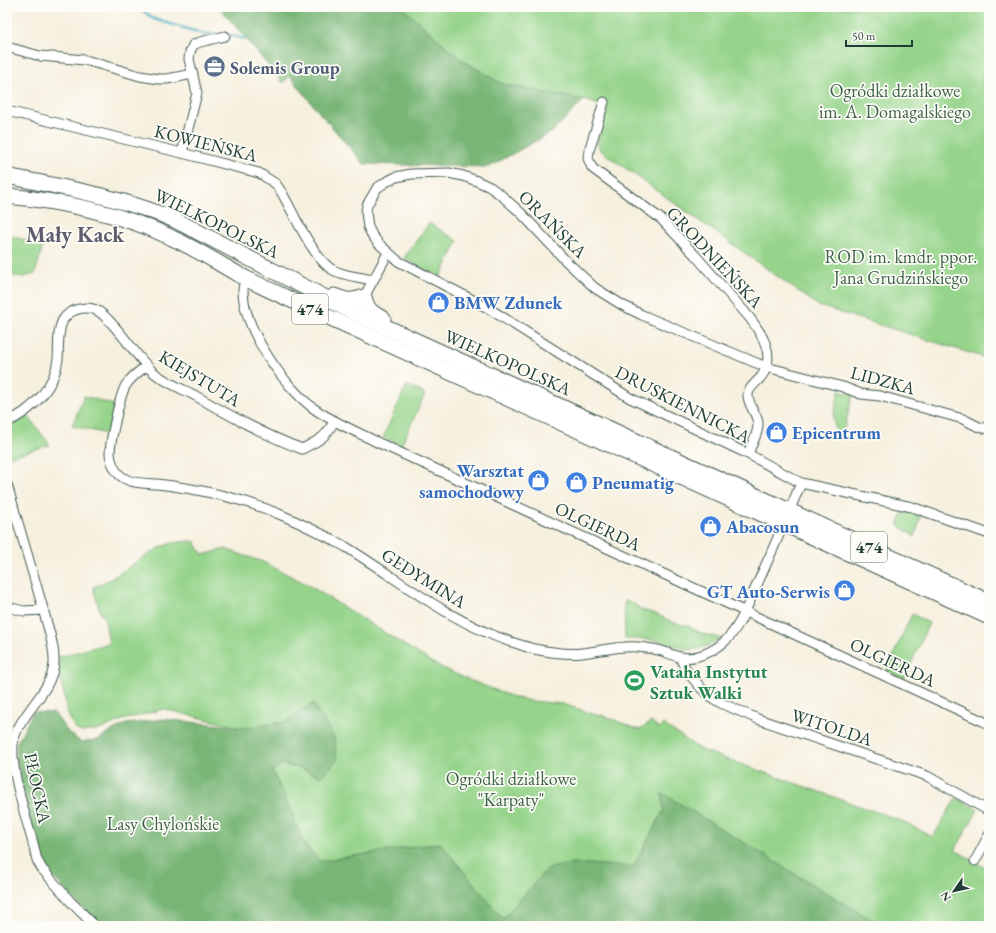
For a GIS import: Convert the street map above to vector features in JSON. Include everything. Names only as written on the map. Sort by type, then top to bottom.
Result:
[{"type":"main road","name":"WIELKOPOLSKA","points":[[7,176],[126,202],[177,221],[296,284],[353,312],[787,517],[989,617]]},
{"type":"main road","name":"WIELKOPOLSKA","points":[[7,196],[45,200],[103,214],[143,226],[172,237],[246,278],[787,517],[989,602]]},
{"type":"main road","points":[[296,284],[347,301],[353,301],[364,297],[366,306],[372,312],[422,344]]},
{"type":"street","points":[[182,153],[198,93],[189,59],[190,52],[193,45],[225,36]]},
{"type":"street","points":[[7,47],[40,56],[85,60],[140,76],[153,78],[168,79],[193,74]]},
{"type":"street","name":"GRODNIEŃSKA","points":[[604,102],[589,151],[588,158],[592,168],[661,219],[695,254],[757,328],[767,345],[768,353],[763,375],[748,394],[758,422],[758,429],[748,454]]},
{"type":"street","name":"KOWIEŃSKA","points":[[7,111],[259,173],[276,184],[317,256],[327,266],[342,274],[372,280]]},
{"type":"street","name":"ORAŃSKA","points":[[388,253],[378,243],[368,227],[366,212],[367,205],[377,188],[396,177],[411,174],[449,173],[463,176],[490,187],[501,195],[566,261],[600,291],[642,315],[766,367]]},
{"type":"street","points":[[364,297],[388,253]]},
{"type":"street","name":"DRUSKIENNICKA","points":[[388,253],[407,267],[488,308],[630,398],[748,454],[801,483],[912,507],[989,534]]},
{"type":"street","name":"OLGIERDA","points":[[246,278],[243,289],[246,308],[252,327],[271,362],[286,381],[318,412],[334,421],[989,724]]},
{"type":"street","name":"KIEJSTUTA","points":[[7,422],[22,414],[43,394],[52,379],[58,361],[61,325],[63,319],[76,309],[85,308],[100,312],[153,372],[163,379],[260,432],[302,449],[326,436],[334,421]]},
{"type":"street","name":"GEDYMINA","points":[[147,366],[135,375],[121,393],[110,451],[112,463],[120,475],[128,480],[199,490],[280,514],[308,526],[346,547],[434,605],[468,624],[488,634],[529,648],[578,654],[616,647],[637,647],[660,650],[680,657],[689,658],[711,651],[723,644],[732,634],[745,611],[787,517]]},
{"type":"street","name":"LIDZKA","points":[[766,367],[843,387],[861,394],[880,396],[955,417],[989,430]]},
{"type":"street","points":[[787,517],[801,483]]},
{"type":"street","name":"PŁOCKA","points":[[7,484],[43,610],[54,661],[53,670],[49,681],[16,734],[13,746],[13,759],[37,860],[48,877],[95,926]]},
{"type":"street","points":[[7,607],[24,611],[43,610]]},
{"type":"street","name":"WITOLDA","points":[[680,657],[686,670],[701,688],[714,699],[722,703],[758,719],[927,776],[989,811]]},
{"type":"street","points":[[975,862],[989,835]]},
{"type":"green space","points":[[219,7],[402,7],[459,58],[502,84],[584,100],[552,132],[489,167],[364,164],[317,110],[290,76],[283,83]]},
{"type":"green space","name":"Ogródki działkowe im. A. Domagalskiego","points":[[402,7],[989,7],[989,359],[819,306],[600,150],[597,142],[608,108],[584,100],[502,84],[459,58]]},
{"type":"green space","points":[[429,223],[458,241],[440,278],[404,258]]},
{"type":"green space","points":[[7,235],[43,245],[35,274],[23,277],[7,275]]},
{"type":"green space","points":[[407,385],[425,394],[401,446],[383,437]]},
{"type":"green space","points":[[839,391],[853,395],[842,436],[837,435],[833,419]]},
{"type":"green space","points":[[84,396],[114,405],[107,434],[72,426]]},
{"type":"green space","points":[[28,416],[50,445],[9,457],[7,452],[7,428]]},
{"type":"green space","points":[[903,511],[921,516],[915,537],[898,525]]},
{"type":"green space","name":"Ogródki działkowe \"Karpaty\"","points":[[190,541],[196,542],[203,555],[225,549],[263,562],[310,586],[433,663],[464,678],[513,697],[530,701],[563,704],[599,716],[601,715],[640,730],[651,722],[659,729],[663,724],[701,750],[902,821],[933,837],[956,798],[978,810],[955,850],[989,870],[989,926],[881,926],[662,793],[664,810],[633,867],[573,863],[547,869],[503,919],[440,843],[320,861],[304,844],[287,802],[272,771],[281,764],[302,769],[322,777],[285,722],[242,728],[164,709],[122,720],[99,730],[82,732],[75,729],[68,714],[59,672],[59,657],[109,643],[104,615],[101,615],[93,587],[112,578],[159,548],[171,543]]},
{"type":"green space","points":[[626,600],[642,610],[656,614],[672,622],[688,626],[703,634],[720,638],[702,648],[694,649],[686,649],[653,640],[625,639],[624,604]]},
{"type":"green space","points":[[912,614],[929,623],[904,679],[886,671]]},
{"type":"green space","name":"Lasy Chylońskie","points":[[313,703],[334,737],[337,760],[322,777],[302,769],[281,764],[272,771],[287,802],[304,844],[320,861],[440,843],[503,919],[547,869],[573,863],[633,867],[664,810],[662,793],[881,926],[100,926],[44,868],[38,853],[16,762],[17,743],[33,712],[54,713],[68,732],[81,742],[98,740],[126,724],[163,719],[242,728],[285,722]]},
{"type":"waterway","points":[[138,7],[154,19],[204,34],[215,34]]},
{"type":"waterway","points":[[226,34],[245,39]]},
{"type":"place","name":"Solemis Group","points":[[215,67]]},
{"type":"place","name":"BMW Zdunek","points":[[439,302]]},
{"type":"place","name":"Epicentrum","points":[[776,432]]},
{"type":"place","name":"Warsztat samochodowy","points":[[539,480]]},
{"type":"place","name":"Pneumatig","points":[[577,482]]},
{"type":"place","name":"Abacosun","points":[[710,526]]},
{"type":"place","name":"GT Auto-Serwis","points":[[845,591]]},
{"type":"place","name":"Vataha Instytut Sztuk Walki","points":[[635,681]]},
{"type":"district","name":"Mały Kack","points":[[75,234]]},
{"type":"park label","name":"ROD im. kmdr. ppor. Jana Grudzińskiego","points":[[901,266]]}]
